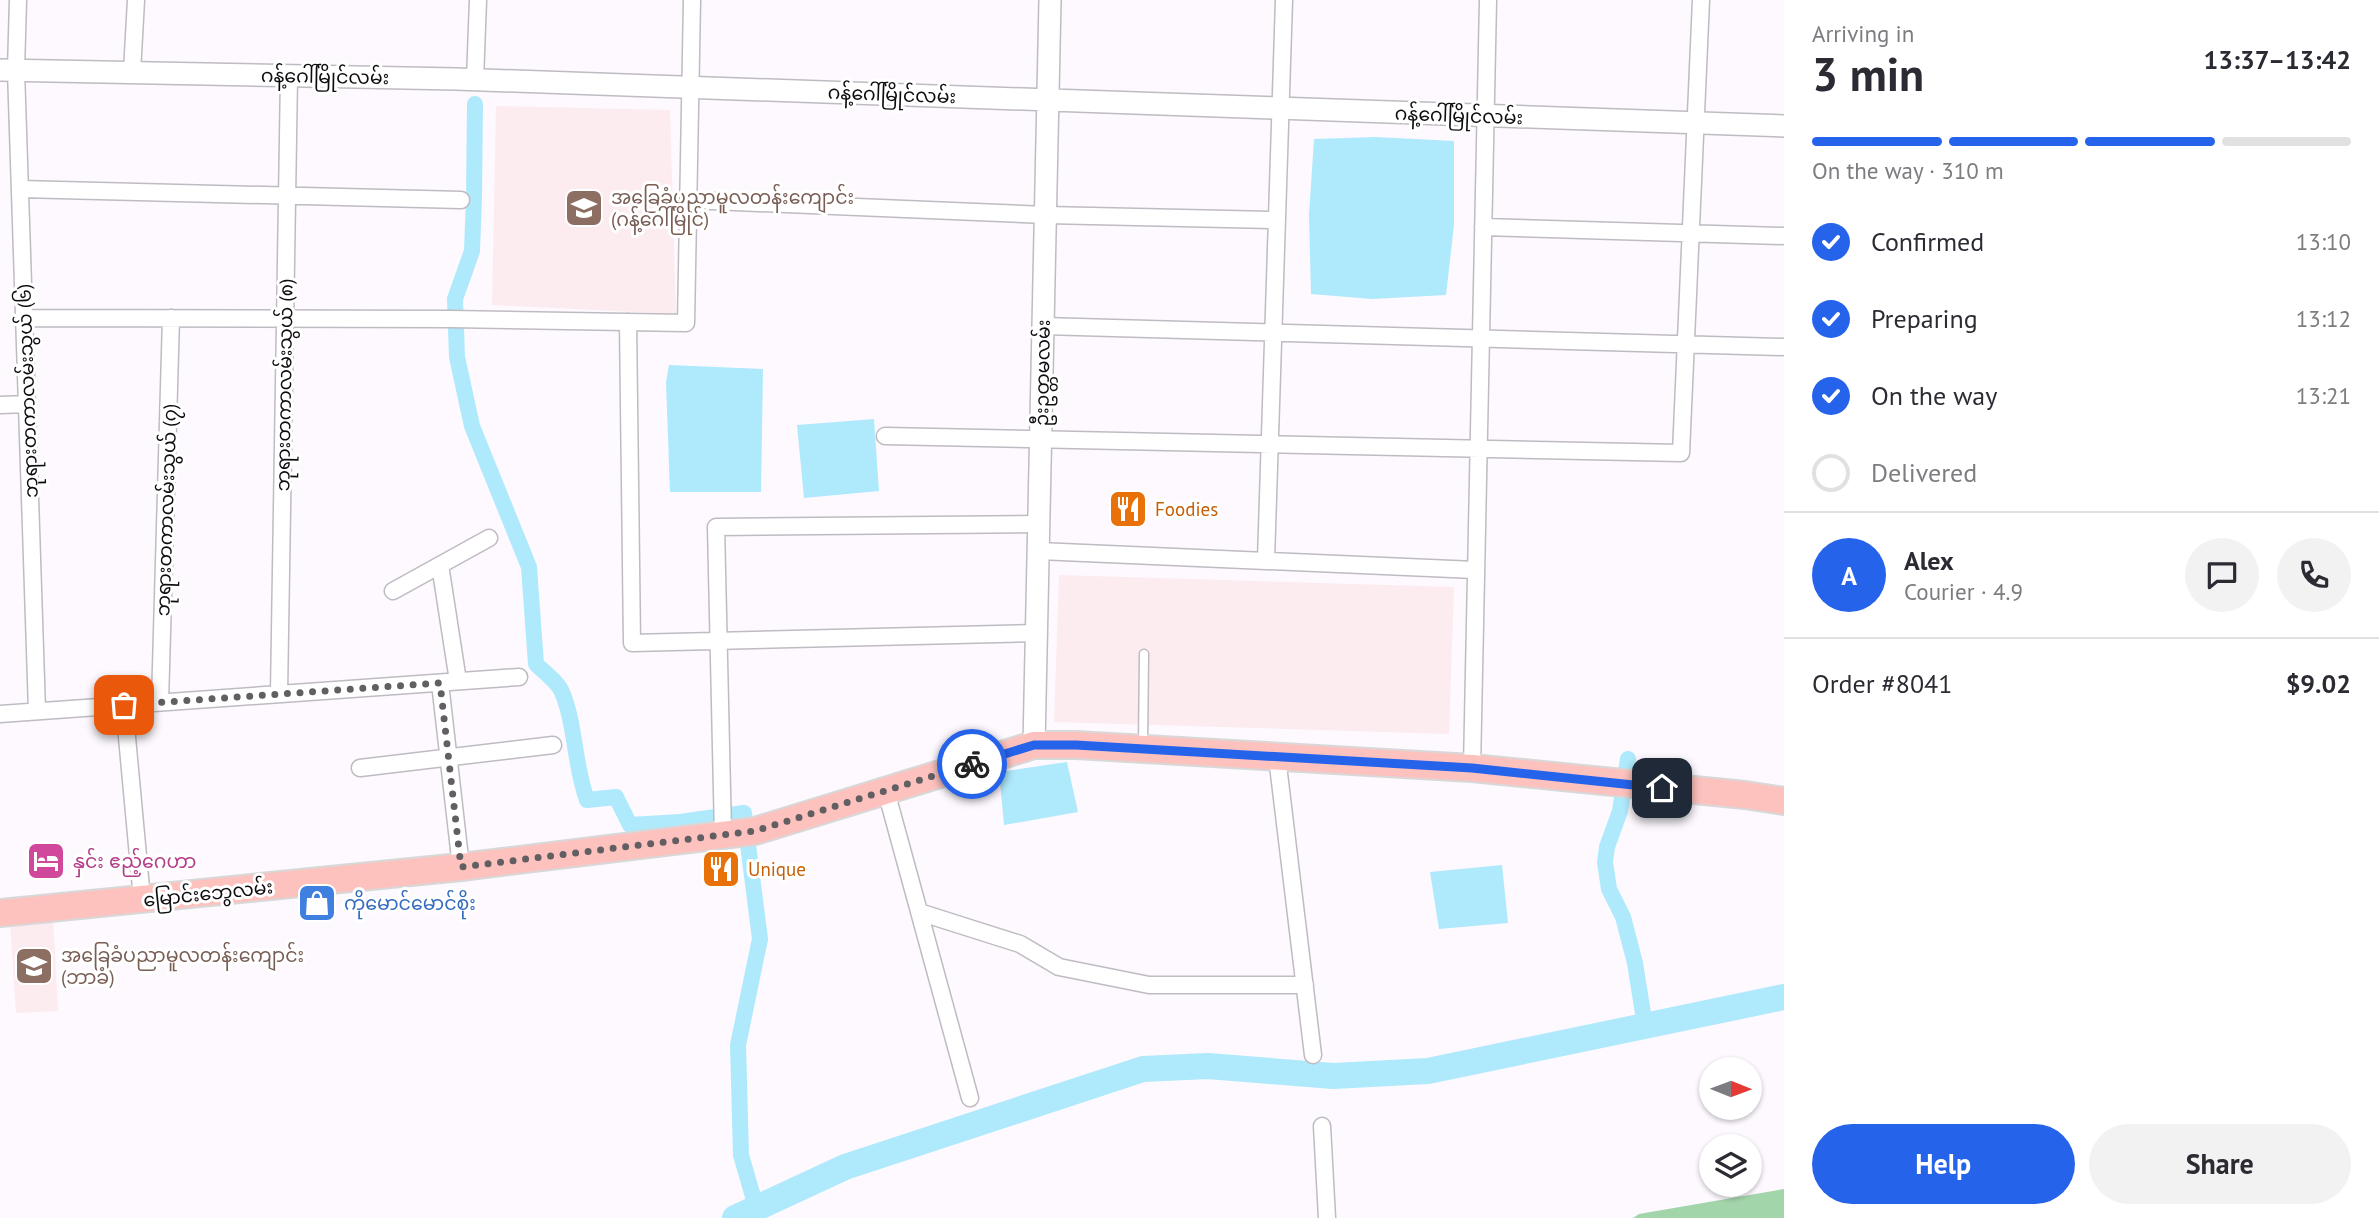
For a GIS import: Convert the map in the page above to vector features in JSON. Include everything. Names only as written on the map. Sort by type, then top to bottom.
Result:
[{"type":"main road","name":"မြောင်းဘွေလမ်း","points":[[0,913],[461,867],[732,826],[886,791],[1034,745],[1472,768],[1784,801]]},
{"type":"street","name":"ဘုရားတကာလမ်းသွယ် (၆)","points":[[18,0],[8,70],[20,189],[37,711]]},
{"type":"street","points":[[132,72],[136,0]]},
{"type":"street","points":[[467,79],[478,0]]},
{"type":"street","points":[[24,318],[687,323],[692,0]]},
{"type":"street","name":"ဦးဥတ္တမလမ်း","points":[[1034,745],[1050,0]]},
{"type":"street","points":[[1266,561],[1284,0]]},
{"type":"street","points":[[1472,768],[1488,0]]},
{"type":"street","points":[[885,436],[1681,453],[1702,0]]},
{"type":"street","name":"ဂန့်ဂေါ်မြိုင်လမ်း","points":[[8,70],[467,79],[1784,126]]},
{"type":"street","name":"ဘုရားတကာလမ်းသွယ် (၈)","points":[[279,694],[289,76]]},
{"type":"street","points":[[20,189],[461,200]]},
{"type":"street","points":[[688,200],[1046,215],[1277,220]]},
{"type":"street","points":[[1483,227],[1784,236]]},
{"type":"street","name":"ဘုရားတကာလမ်းသွယ် (၇)","points":[[160,702],[172,318]]},
{"type":"street","points":[[628,322],[632,643],[1037,632]]},
{"type":"street","points":[[1043,326],[1784,347]]},
{"type":"street","points":[[0,405],[27,404]]},
{"type":"street","points":[[732,826],[718,639],[716,527],[1039,524]]},
{"type":"street","points":[[393,591],[489,538]]},
{"type":"street","points":[[1039,551],[1475,570]]},
{"type":"street","points":[[440,565],[458,681]]},
{"type":"street","points":[[0,714],[519,677]]},
{"type":"street","points":[[440,683],[461,867]]},
{"type":"street","points":[[124,705],[142,899]]},
{"type":"street","points":[[360,768],[553,745]]},
{"type":"street","points":[[1277,757],[1313,1055]]},
{"type":"street","points":[[886,791],[970,1098]]},
{"type":"street","points":[[919,912],[1020,944],[1059,967],[1149,985],[1305,985]]},
{"type":"street","points":[[1322,1126],[1327,1218]]},
{"type":"lane","points":[[1142,749],[1144,654]]},
{"type":"shaded area","name":"အခြေခံပညာမူလတန်းကျောင်း (ဂန့်ဂေါ်မြိုင်)","points":[[496,106],[670,110],[676,314],[492,305]]},
{"type":"shaded area","points":[[1059,575],[1454,587],[1449,734],[1054,722]]},
{"type":"shaded area","name":"အခြေခံပညာမူလတန်းကျောင်း (ဘာခံ)","points":[[53,918],[58,1011],[16,1013],[10,921]]},
{"type":"green space","points":[[1784,1189],[1784,1218],[1633,1218],[1639,1214],[1738,1197],[1762,1197],[1762,1193]]},
{"type":"water","points":[[1376,137],[1454,141],[1454,225],[1446,295],[1372,299],[1311,294],[1309,215],[1314,139]]},
{"type":"water","points":[[669,365],[763,369],[761,492],[670,492],[666,382]]},
{"type":"water","points":[[874,419],[879,491],[804,498],[797,425]]},
{"type":"water","points":[[1067,762],[1078,812],[1004,825],[999,772]]},
{"type":"water","points":[[1502,865],[1508,923],[1439,929],[1430,872]]},
{"type":"waterway","points":[[475,104],[472,251],[455,299],[457,357],[472,426],[529,567],[536,664],[560,688],[567,705],[587,800],[616,797],[630,825],[680,822],[744,813],[760,939],[738,1045],[741,1155],[756,1207]]},
{"type":"waterway","points":[[1628,759],[1620,811],[1607,847],[1605,862],[1609,889],[1623,917],[1635,963],[1645,1026]]},
{"type":"waterway","points":[[735,1218],[845,1167],[1143,1069],[1208,1066],[1333,1076],[1428,1071],[1784,997]]},
{"type":"way so far","points":[[124,705],[440,683],[461,867],[755,831],[972,764]]},
{"type":"place","name":"အခြေခံပညာမူလတန်းကျောင်း (ဂန့်ဂေါ်မြိုင်)","points":[[584,208]]},
{"type":"place","name":"Foodies","points":[[1128,509]]},
{"type":"place","name":"နှင်း ဧည့်ဂေဟာ","points":[[46,861]]},
{"type":"place","name":"Unique","points":[[721,869]]},
{"type":"place","name":"ကိုမောင်မောင်စိုး","points":[[317,903]]},
{"type":"place","name":"အခြေခံပညာမူလတန်းကျောင်း (ဘာခံ)","points":[[34,966]]},
{"type":"route","points":[[972,764],[1034,745],[1076,745],[1472,768],[1662,788]]}]
